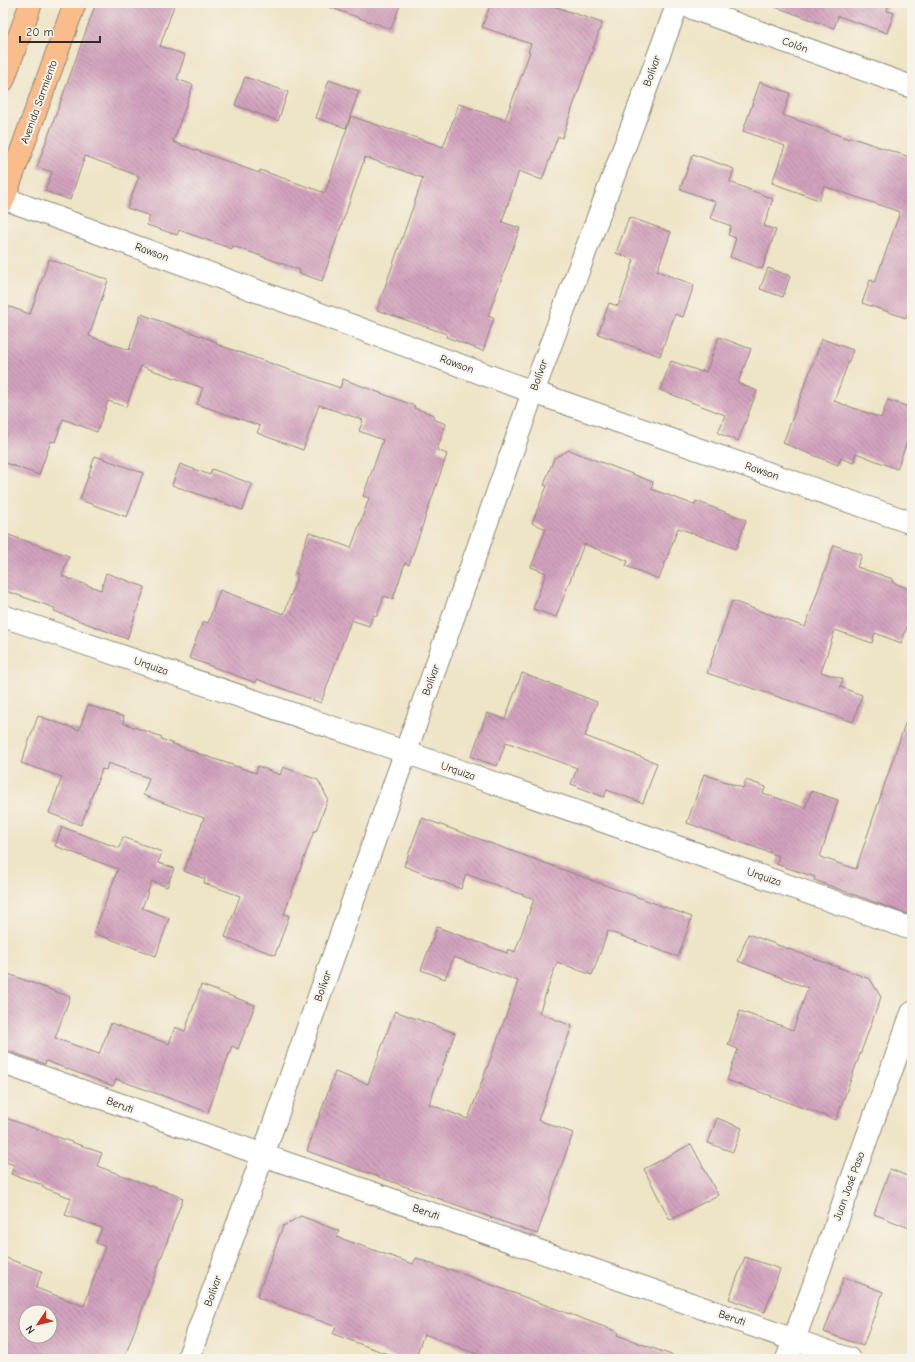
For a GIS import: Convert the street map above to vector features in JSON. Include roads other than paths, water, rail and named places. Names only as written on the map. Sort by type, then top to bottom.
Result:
[{"type":"main road","points":[[3,81],[31,3]]},
{"type":"main road","name":"Avenida Sarmiento","points":[[3,199],[75,3]]},
{"type":"street","name":"Colón","points":[[678,3],[912,87]]},
{"type":"street","name":"Bolívar","points":[[188,1359],[263,1155],[533,392],[678,3]]},
{"type":"street","name":"Rawson","points":[[3,199],[533,392],[912,523]]},
{"type":"street","name":"Urquiza","points":[[3,616],[405,752],[912,929]]},
{"type":"street","name":"Juan José Paso","points":[[790,1349],[912,1013]]},
{"type":"street","name":"Beruti","points":[[3,1063],[263,1155],[790,1349],[849,1359]]}]
